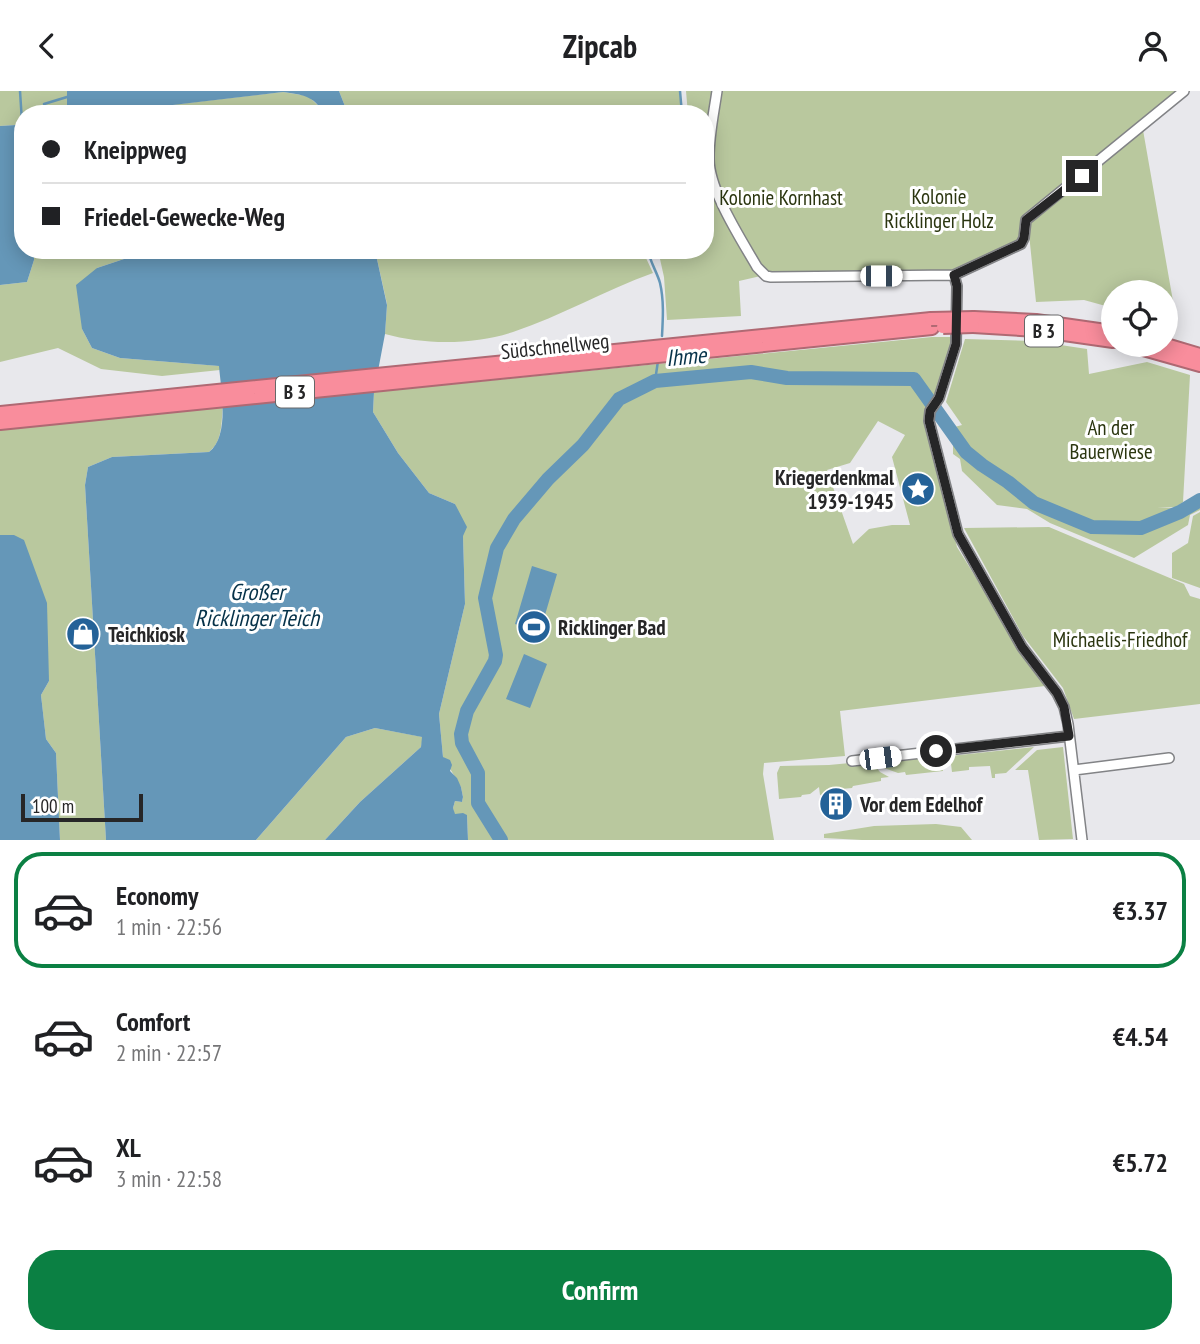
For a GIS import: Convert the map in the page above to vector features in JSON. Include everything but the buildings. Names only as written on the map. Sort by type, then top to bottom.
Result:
[{"type":"highway","name":"Südschnellweg","points":[[0,413],[166,401],[931,323],[1036,321],[1101,330]]},
{"type":"highway","name":"Südschnellweg","points":[[974,322],[1101,339]]},
{"type":"highway","points":[[1178,349],[1200,355]]},
{"type":"highway","points":[[1172,357],[1200,365]]},
{"type":"highway","name":"Südschnellweg","points":[[0,423],[166,401]]},
{"type":"street","points":[[714,120],[718,91]]},
{"type":"street","points":[[714,183],[741,239],[765,276],[954,275],[1021,244],[1024,224],[1029,217],[1184,91]]},
{"type":"street","points":[[954,275],[957,286],[956,344],[943,387],[930,411],[929,421],[958,534],[1022,647],[1057,693],[1064,707],[1082,840]]},
{"type":"street","points":[[852,761],[1069,736]]},
{"type":"street","points":[[1074,770],[1169,758]]},
{"type":"green space","points":[[0,91],[67,91],[67,97],[170,105],[14,105],[14,125],[0,126]]},
{"type":"green space","points":[[339,91],[680,91],[681,105],[344,105]]},
{"type":"green space","points":[[686,91],[1177,91],[1058,187],[1021,223],[1022,235],[1018,242],[952,271],[769,274],[739,281],[741,316],[667,320],[660,259],[714,259],[714,105],[687,105]]},
{"type":"green space","points":[[283,92],[308,96],[318,105],[170,105]]},
{"type":"green space","points":[[1143,130],[1169,280],[1101,280],[1101,305],[1084,300],[1036,302],[1028,224]]},
{"type":"green space","points":[[124,259],[97,268],[82,329],[92,348],[120,358],[220,366],[220,370],[162,376],[101,369],[58,348],[0,362],[0,285],[27,282],[34,260]]},
{"type":"green space","points":[[377,259],[646,259],[653,273],[513,332],[466,341],[432,342],[385,334],[387,304]]},
{"type":"green space","points":[[953,337],[936,397],[926,412],[957,547],[1018,649],[1045,686],[840,711],[845,756],[764,763],[763,774],[774,840],[468,840],[467,815],[454,814],[455,801],[462,802],[463,797],[461,787],[443,757],[439,714],[465,604],[463,536],[455,504],[429,493],[398,453],[373,412],[374,392]],"holes":[[[878,421],[905,435],[892,457],[910,525],[869,529],[853,544],[827,470],[850,463]]]},
{"type":"green space","name":"An der Bauerwiese","points":[[965,339],[1034,341],[1087,349],[1089,374],[1147,362],[1190,375],[1183,502],[1176,507],[1157,507],[1177,508],[1183,503],[1185,508],[1140,526],[1092,525],[1034,501],[1009,480],[982,464],[967,451],[951,428],[962,425],[946,402]]},
{"type":"green space","points":[[223,406],[219,437],[209,452],[112,457],[88,467],[85,485],[106,840],[60,840],[56,753],[46,739],[41,695],[49,681],[14,535],[0,535],[0,429]]},
{"type":"green space","points":[[953,437],[965,454],[980,467],[1006,483],[1033,505],[1091,529],[1142,530],[1200,504],[1200,510],[1190,515],[1188,525],[1134,558],[1050,523],[1027,509],[997,505],[962,471],[960,459],[953,454]]},
{"type":"green space","points":[[1200,512],[1200,588],[1172,578],[1172,553],[1188,543],[1193,516]]},
{"type":"green space","name":"Michaelis-Friedhof","points":[[1049,527],[1184,584],[1190,596],[1200,599],[1200,704],[1074,719],[1063,688],[1023,636],[964,528]]},
{"type":"green space","points":[[375,728],[423,737],[421,747],[360,802],[325,840],[256,840],[346,737]]},
{"type":"green space","points":[[1034,747],[1006,773],[995,774],[995,778],[992,778],[990,766],[969,767],[969,770],[952,772],[950,756]]},
{"type":"green space","points":[[1063,747],[1073,839],[1039,840],[1028,770],[1015,770],[1037,750]]},
{"type":"green space","points":[[941,755],[943,771],[906,775],[905,772],[898,773],[884,768],[883,761]]},
{"type":"green space","points":[[871,761],[880,772],[889,777],[852,788],[831,790],[831,793],[820,795],[819,787],[801,797],[779,799],[777,773],[780,766]]},
{"type":"green space","points":[[936,824],[961,827],[972,840],[824,838],[824,834],[874,826]]},
{"type":"water","points":[[67,91],[339,91],[344,105],[318,105],[302,95],[283,92],[172,105],[67,105]]},
{"type":"water","points":[[14,125],[14,259],[34,260],[27,282],[0,285],[0,126]]},
{"type":"water","name":"Großer Ricklinger Teich","points":[[124,259],[377,259],[387,305],[373,412],[398,453],[429,493],[455,504],[467,527],[463,536],[465,604],[439,714],[443,757],[450,760],[450,771],[457,778],[463,797],[462,802],[455,801],[453,808],[455,814],[467,815],[468,840],[325,840],[360,802],[421,747],[422,737],[375,728],[346,737],[256,840],[106,840],[85,485],[88,467],[112,457],[209,452],[220,435],[223,412],[219,366],[120,358],[92,348],[82,329],[76,285],[97,268]]},
{"type":"water","points":[[0,535],[14,535],[24,540],[47,603],[49,681],[41,695],[46,739],[56,753],[60,840],[0,840]]},
{"type":"water","points":[[532,566],[557,574],[540,632],[515,624]]},
{"type":"water","points":[[524,654],[547,664],[530,708],[506,699]]},
{"type":"waterway","points":[[20,91],[21,105]]},
{"type":"waterway","points":[[680,91],[681,105]]},
{"type":"waterway","points":[[44,104],[67,97]]},
{"type":"waterway","points":[[650,259],[661,289],[662,336]]},
{"type":"waterway","points":[[655,381],[658,361]]},
{"type":"waterway","name":"Ihme","points":[[501,840],[478,803],[478,773],[462,743],[461,734],[467,711],[495,661],[485,598],[497,548],[514,519],[548,479],[583,445],[619,399],[655,381],[751,372],[787,378],[914,379],[966,452],[1034,503],[1092,527],[1141,528],[1180,512],[1200,500]]},
{"type":"place","name":"Kriegerdenkmal 1939-1945","points":[[918,489]]},
{"type":"place","name":"Ricklinger Bad","points":[[534,627]]},
{"type":"place","name":"Teichkiosk","points":[[83,634]]},
{"type":"place","name":"Vor dem Edelhof","points":[[836,804]]},
{"type":"route","points":[[936,751],[1069,736],[1064,707],[1057,693],[1022,647],[958,534],[929,421],[930,411],[939,398],[956,344],[957,286],[954,275],[1021,244],[1026,220],[1082,176]]},
{"type":"park label","name":"Kolonie Kornhast","points":[[781,197]]},
{"type":"park label","name":"Kolonie Ricklinger Holz","points":[[939,208]]}]
